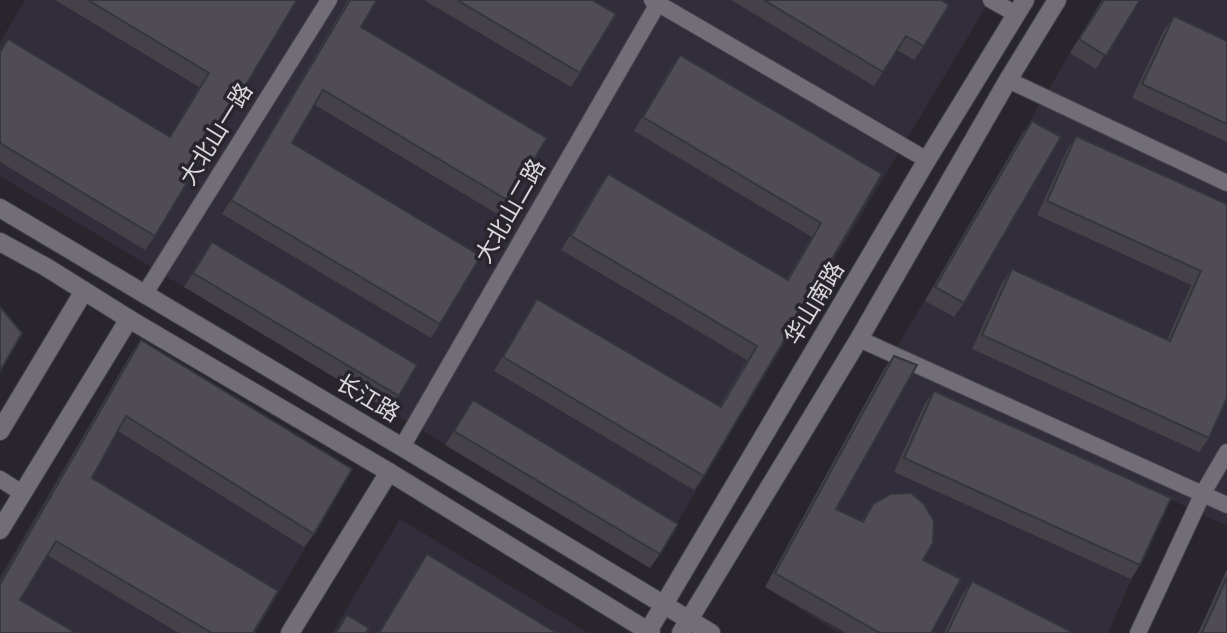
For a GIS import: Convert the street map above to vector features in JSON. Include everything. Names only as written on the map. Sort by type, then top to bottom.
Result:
[{"type":"street","name":"大北山一路","points":[[144,295],[329,0]]},
{"type":"street","points":[[991,0],[1021,7]]},
{"type":"street","points":[[685,626],[859,339],[1007,80],[1057,0]]},
{"type":"street","points":[[657,1],[927,160]]},
{"type":"street","name":"大北山二路","points":[[402,447],[657,1]]},
{"type":"street","name":"华山南路","points":[[648,632],[927,160],[1021,7]]},
{"type":"street","points":[[1007,80],[1227,183]]},
{"type":"street","name":"长江路","points":[[0,208],[663,605],[685,626],[711,633]]},
{"type":"street","points":[[0,242],[389,472],[648,632]]},
{"type":"street","points":[[0,431],[84,291]]},
{"type":"street","points":[[0,530],[129,319]]},
{"type":"street","points":[[859,339],[1227,505]]},
{"type":"street","points":[[1138,633],[1203,493],[1227,452]]},
{"type":"street","points":[[290,633],[389,472]]},
{"type":"street","points":[[0,479],[22,493]]},
{"type":"shaded area","points":[[25,0],[990,0],[650,568],[0,176],[0,42]]},
{"type":"shaded area","points":[[1102,0],[1227,0],[1227,526],[1167,498],[1108,633],[838,633],[765,587],[884,369]]},
{"type":"shaded area","points":[[131,354],[345,481],[255,633],[0,633],[0,576]]},
{"type":"shaded area","points":[[400,519],[588,633],[332,633]]},
{"type":"building","points":[[88,0],[297,0],[155,236],[0,143],[0,52],[8,39],[170,137],[209,73]]},
{"type":"building","points":[[350,0],[377,0],[361,27],[547,138],[509,201],[323,90],[292,143],[481,256],[440,324],[231,200]]},
{"type":"building","points":[[457,0],[592,0],[616,14],[580,73]]},
{"type":"building","points":[[764,0],[941,0],[949,5],[924,46],[906,36],[883,72]]},
{"type":"building","points":[[1104,0],[1140,0],[1106,56],[1079,39]]},
{"type":"building","points":[[1174,16],[1227,41],[1227,124],[1142,84]]},
{"type":"building","points":[[680,55],[882,174],[704,476],[503,357],[537,299],[721,407],[757,346],[571,236],[608,174],[788,280],[821,223],[643,117]]},
{"type":"building","points":[[1032,121],[1061,137],[964,303],[935,287]]},
{"type":"building","points":[[1076,136],[1227,204],[1227,398],[1209,438],[982,335],[1012,269],[1170,341],[1201,271],[1047,201]]},
{"type":"building","points":[[212,242],[417,365],[399,396],[193,273]]},
{"type":"building","points":[[0,307],[22,333],[0,371]]},
{"type":"building","points":[[141,340],[352,469],[314,534],[126,416],[92,478],[278,591],[253,633],[212,633],[56,541],[20,600],[76,633],[0,633],[0,584]]},
{"type":"building","points":[[894,356],[917,365],[836,509],[863,522],[873,504],[891,494],[911,493],[924,504],[934,521],[933,543],[923,560],[961,579],[931,633],[880,633],[775,573]]},
{"type":"building","points":[[934,391],[1171,498],[1140,565],[904,458]]},
{"type":"building","points":[[473,400],[678,524],[660,554],[454,431]]},
{"type":"building","points":[[427,554],[557,633],[379,633]]},
{"type":"building","points":[[1227,577],[1227,633],[1202,633]]},
{"type":"building","points":[[972,581],[1070,631],[1069,633],[947,633]]},
{"type":"building","points":[[347,615],[369,628],[366,633],[336,633]]}]
